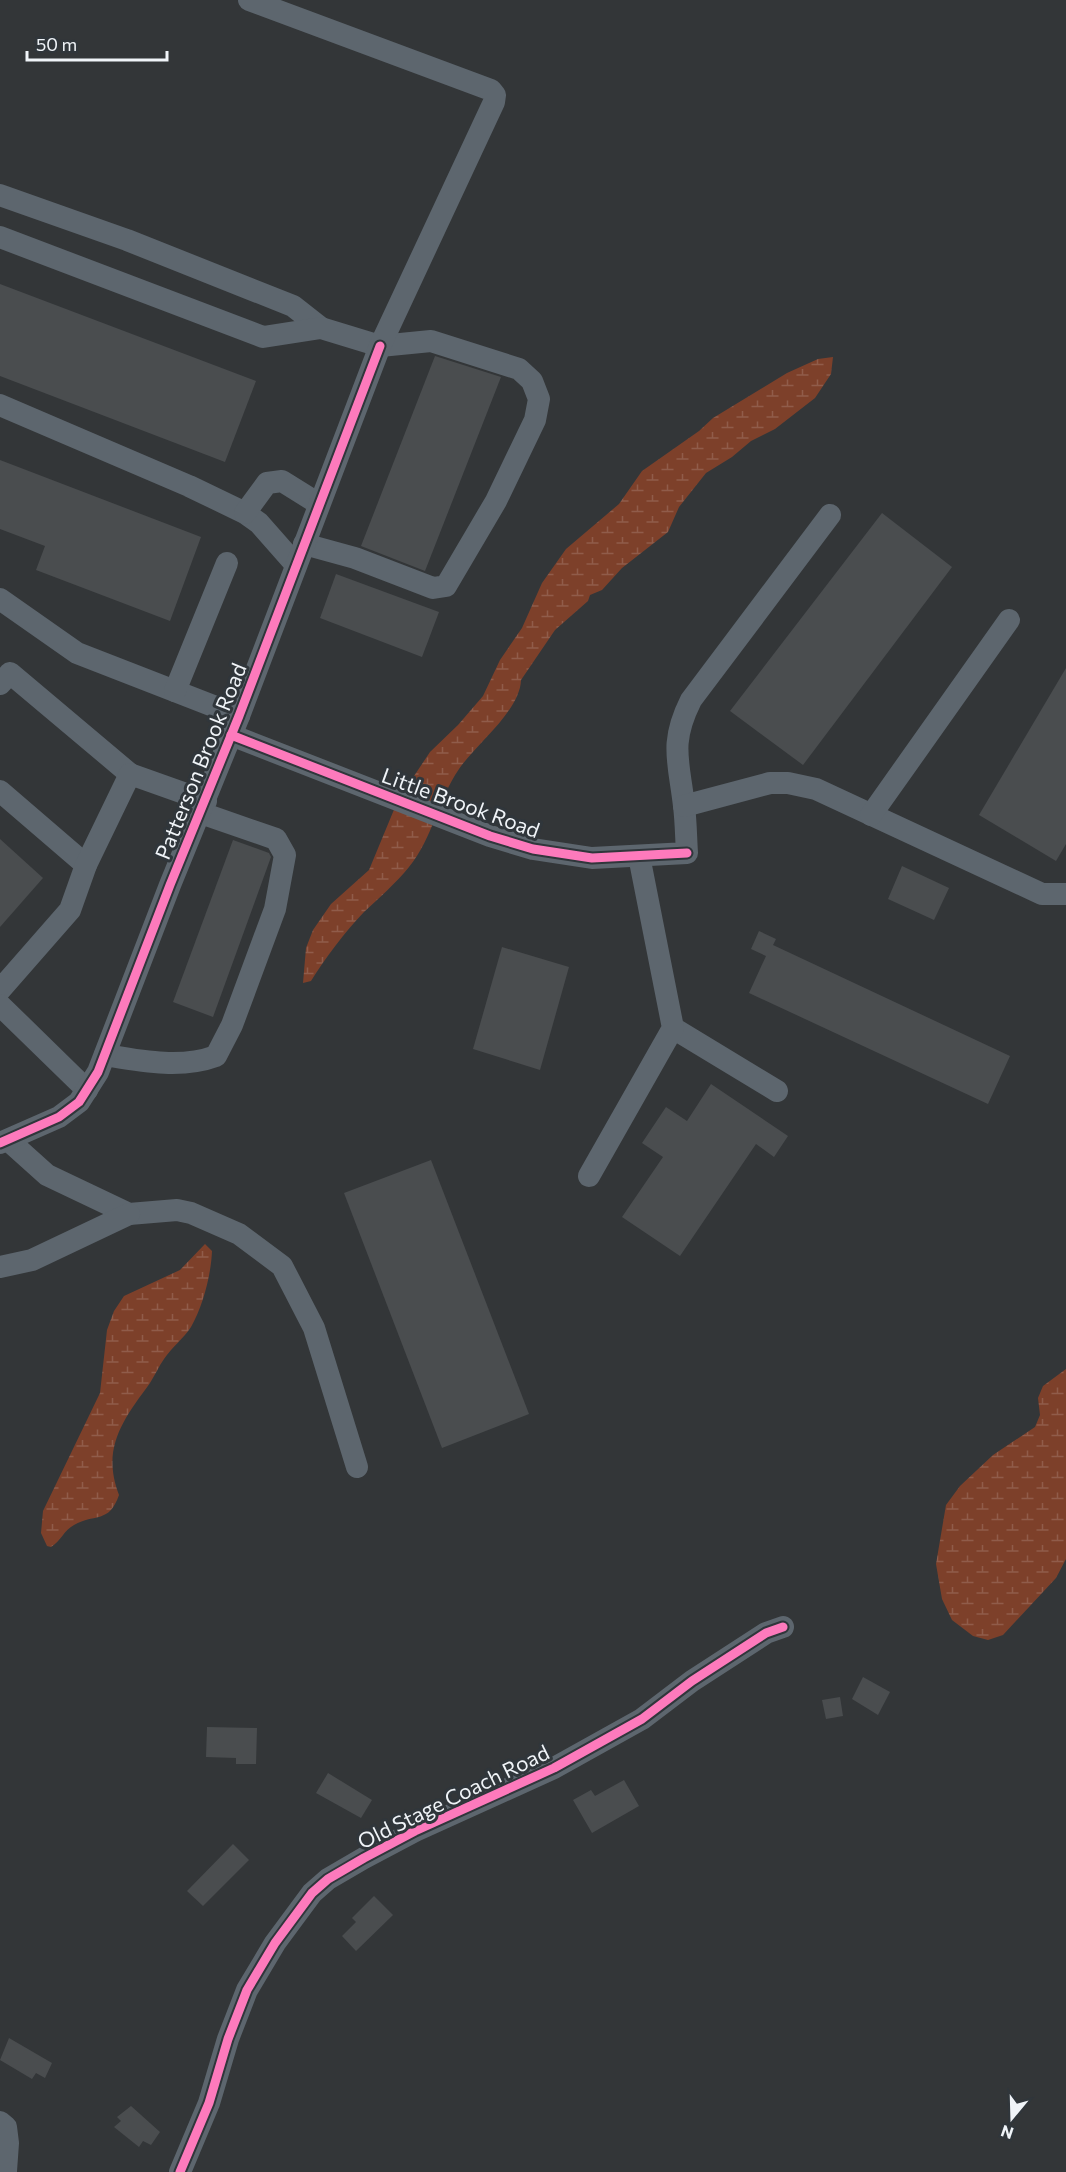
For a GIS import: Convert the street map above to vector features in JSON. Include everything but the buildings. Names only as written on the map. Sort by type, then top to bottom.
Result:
[{"type":"street","name":"Patterson Brook Road","points":[[4,1142],[59,1117],[79,1102],[98,1072],[170,885],[235,726],[380,346],[495,95],[491,90],[249,0]]},
{"type":"street","points":[[0,195],[127,240],[293,306],[321,328],[380,346],[431,341],[519,369],[532,381],[539,399],[535,420],[496,501],[447,586],[433,588],[355,558],[304,544]]},
{"type":"street","points":[[0,237],[263,337],[321,328]]},
{"type":"street","points":[[0,405],[178,481],[245,513],[259,523],[296,565]]},
{"type":"street","points":[[245,513],[267,483],[282,481],[319,504]]},
{"type":"street","points":[[830,514],[687,708],[678,733],[676,755],[684,806],[770,783],[788,783],[816,789],[1042,894],[1066,894]]},
{"type":"street","points":[[175,691],[226,563]]},
{"type":"street","name":"Little Brook Road","points":[[0,599],[77,653],[175,691],[235,726],[490,836],[533,849],[592,858],[687,853],[684,806]]},
{"type":"street","points":[[872,815],[1009,620]]},
{"type":"street","points":[[3,674],[130,774],[276,839],[285,855],[275,909],[232,1025],[216,1056],[202,1061],[150,1063],[105,1054]]},
{"type":"street","points":[[0,990],[70,910],[86,865],[130,774]]},
{"type":"street","points":[[0,791],[86,865]]},
{"type":"street","points":[[589,1176],[673,1028],[639,856]]},
{"type":"street","points":[[0,1005],[87,1090]]},
{"type":"street","points":[[673,1028],[777,1091]]},
{"type":"street","points":[[4,1142],[47,1175],[129,1214]]},
{"type":"street","points":[[0,1267],[32,1260],[129,1214],[177,1210],[191,1213],[239,1234],[282,1266],[314,1328],[357,1467]]},
{"type":"street","name":"Old Stage Coach Road","points":[[180,2172],[209,2103],[228,2039],[247,1990],[274,1943],[312,1893],[328,1880],[364,1858],[415,1831],[554,1768],[624,1729],[766,1633],[783,1627]]},
{"type":"street","points":[[0,2122],[6,2127],[8,2143],[6,2171]]},
{"type":"green space","points":[[833,357],[831,374],[815,398],[775,429],[751,441],[732,457],[706,473],[679,507],[668,532],[622,568],[602,590],[590,595],[588,601],[555,630],[521,680],[519,692],[505,715],[459,769],[417,856],[399,879],[349,928],[311,981],[303,983],[306,948],[313,930],[331,904],[369,870],[398,800],[430,752],[483,696],[500,660],[522,628],[542,583],[566,549],[619,504],[642,471],[699,431],[713,418],[787,373],[818,359]]},
{"type":"green space","points":[[205,1244],[212,1251],[211,1260],[206,1290],[195,1319],[162,1362],[118,1435],[112,1463],[119,1495],[115,1504],[106,1514],[74,1525],[54,1545],[47,1546],[41,1533],[43,1511],[100,1393],[107,1330],[114,1311],[124,1296],[180,1270]]},
{"type":"green space","points":[[1066,1369],[1066,1559],[1056,1578],[1003,1635],[988,1640],[973,1636],[952,1620],[942,1599],[936,1564],[946,1505],[960,1486],[993,1455],[1035,1427],[1040,1415],[1038,1398],[1043,1386]]},
{"type":"cycle path","points":[[0,1143],[59,1117],[79,1102],[98,1072],[170,885],[239,716],[380,346]]},
{"type":"cycle path","points":[[231,735],[490,836],[533,849],[592,858],[687,853]]},
{"type":"cycle path","points":[[180,2172],[209,2103],[228,2039],[247,1990],[275,1943],[312,1893],[328,1879],[415,1831],[554,1768],[642,1719],[692,1681],[766,1633],[783,1627]]}]
